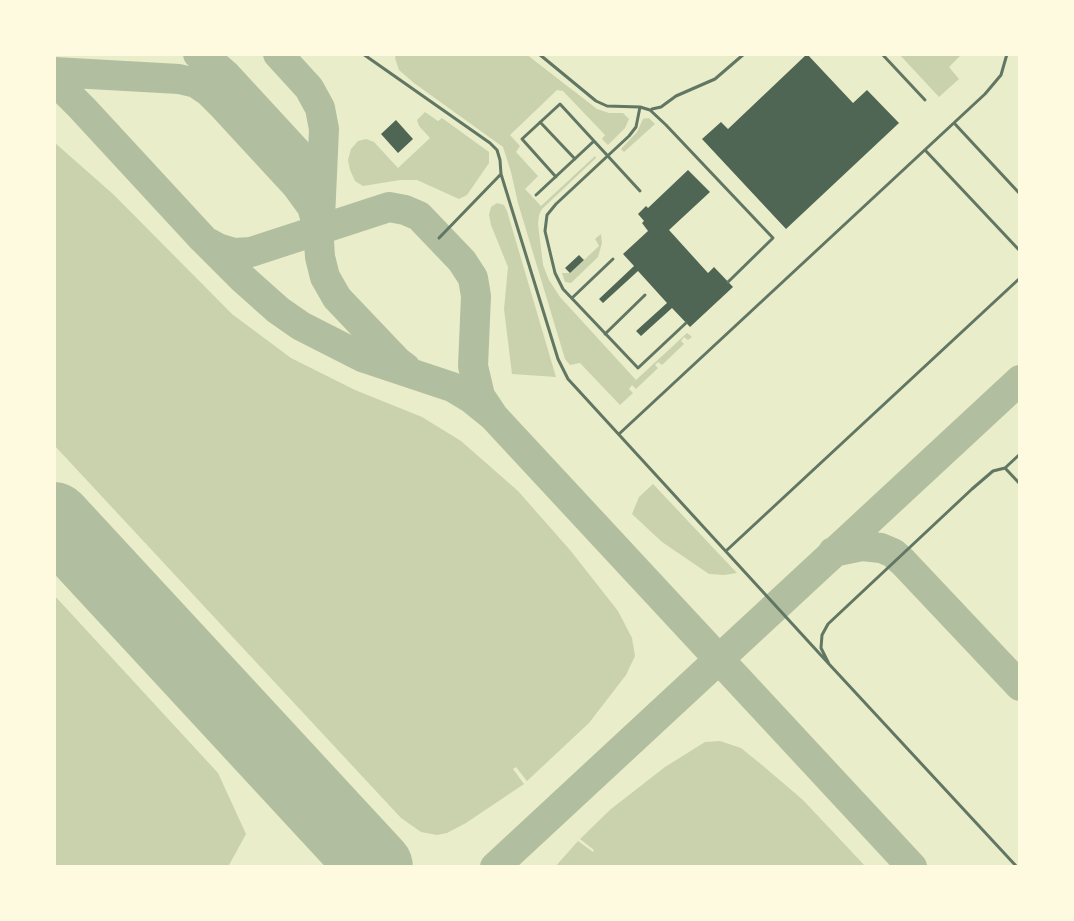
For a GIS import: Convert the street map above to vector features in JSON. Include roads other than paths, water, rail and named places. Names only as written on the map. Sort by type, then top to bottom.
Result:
[{"type":"lane","points":[[363,54],[497,150],[501,174],[561,368],[568,379],[1017,867]]},
{"type":"lane","points":[[539,54],[596,101],[607,106],[650,110],[773,238],[728,282]]},
{"type":"lane","points":[[650,110],[715,79],[744,54]]},
{"type":"lane","points":[[882,54],[925,100]]},
{"type":"lane","points":[[619,434],[985,94],[1001,75],[1007,54]]},
{"type":"lane","points":[[556,177],[522,139],[560,104],[640,191]]},
{"type":"lane","points":[[640,107],[636,127],[556,204],[546,220],[545,231],[555,273],[563,289],[638,368],[686,323]]},
{"type":"lane","points":[[540,122],[575,159]]},
{"type":"lane","points":[[954,123],[1020,194]]},
{"type":"lane","points":[[536,195],[594,141]]},
{"type":"lane","points":[[925,150],[1020,251]]},
{"type":"lane","points":[[439,238],[501,174]]},
{"type":"lane","points":[[572,298],[613,259]]},
{"type":"lane","points":[[726,552],[1020,278]]},
{"type":"lane","points":[[605,334],[645,295]]},
{"type":"lane","points":[[829,664],[821,648],[822,635],[828,624],[972,489],[993,471],[1005,468],[1020,454]]},
{"type":"lane","points":[[1005,468],[1020,484]]}]
